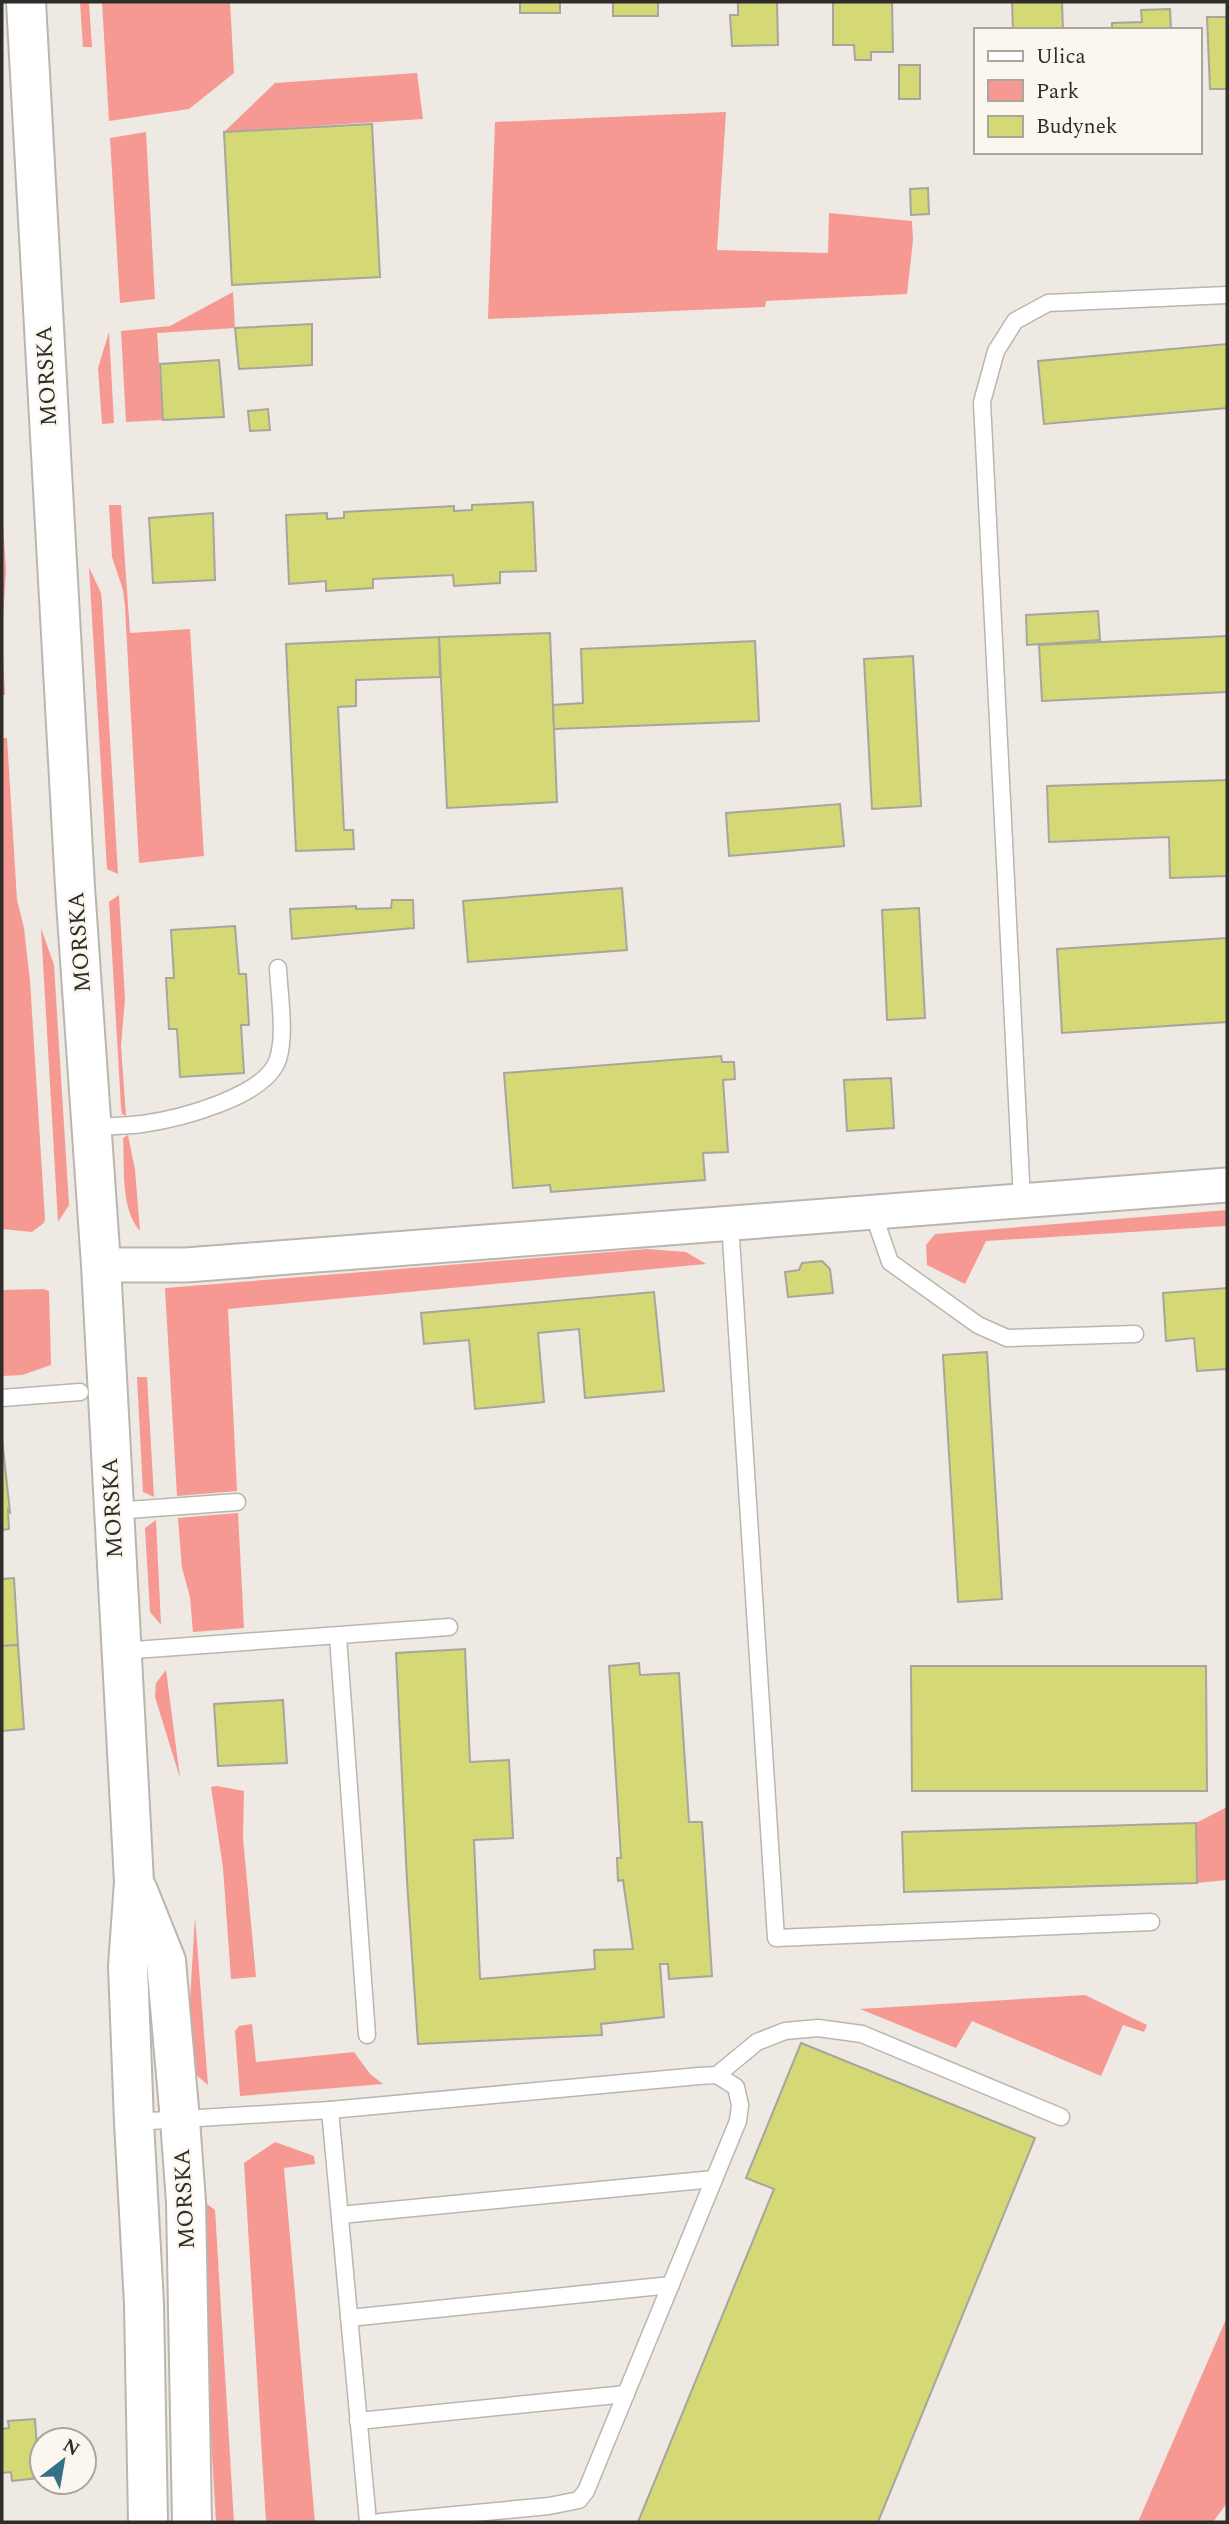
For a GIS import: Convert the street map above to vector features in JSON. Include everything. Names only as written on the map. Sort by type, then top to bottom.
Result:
[{"type":"street","name":"MORSKA","points":[[26,2],[75,887],[101,1265],[134,1882],[128,1966],[144,2304],[148,2522]]},
{"type":"street","points":[[101,1265],[186,1265],[1227,1185]]},
{"type":"street","name":"MORSKA","points":[[134,1882],[166,1961],[187,2202],[192,2522]]},
{"type":"lane","points":[[1022,1201],[982,402],[996,351],[1015,321],[1048,303],[1227,295]]},
{"type":"lane","points":[[93,1127],[143,1124],[179,1116],[249,1091],[266,1077],[278,1063],[282,1046],[278,968]]},
{"type":"lane","points":[[873,1213],[890,1262],[978,1325],[1007,1338],[1135,1334]]},
{"type":"lane","points":[[730,1223],[776,1938],[1152,1922]]},
{"type":"lane","points":[[2,1398],[80,1392]]},
{"type":"lane","points":[[114,1511],[237,1502]]},
{"type":"lane","points":[[121,1651],[449,1627]]},
{"type":"lane","points":[[338,1637],[367,2035]]},
{"type":"lane","points":[[134,2122],[330,2110],[717,2075],[757,2042],[785,2031],[818,2028],[862,2034],[1061,2116]]},
{"type":"lane","points":[[380,2522],[550,2506],[579,2500],[586,2491],[738,2121],[740,2105],[736,2087],[717,2075]]},
{"type":"lane","points":[[330,2110],[368,2522]]},
{"type":"lane","points":[[340,2215],[714,2179]]},
{"type":"lane","points":[[349,2318],[671,2285]]},
{"type":"lane","points":[[358,2421],[626,2394]]},
{"type":"green space","points":[[80,2],[89,2],[92,47],[83,47]]},
{"type":"green space","points":[[102,2],[230,2],[234,73],[189,109],[109,121]]},
{"type":"green space","points":[[417,73],[423,119],[224,132],[275,83]]},
{"type":"green space","points":[[726,112],[717,250],[828,253],[829,213],[912,221],[913,240],[907,294],[766,301],[765,307],[488,319],[495,122]]},
{"type":"green space","points":[[146,132],[155,299],[120,303],[110,138]]},
{"type":"green space","points":[[233,292],[235,328],[157,333],[163,420],[126,422],[121,331],[170,326]]},
{"type":"green space","points":[[109,332],[114,423],[102,424],[98,368]]},
{"type":"green space","points":[[109,505],[121,505],[130,633],[190,629],[204,856],[139,863],[125,607],[123,590],[112,557]]},
{"type":"green space","points":[[2,506],[6,571],[2,634]]},
{"type":"green space","points":[[89,567],[101,593],[118,874],[107,869]]},
{"type":"green space","points":[[2,634],[5,695],[2,695]]},
{"type":"green space","points":[[2,738],[7,738],[17,900],[24,928],[30,981],[45,1219],[44,1223],[32,1232],[2,1229]]},
{"type":"green space","points":[[119,895],[125,999],[121,1046],[126,1116],[122,1114],[121,1107],[109,902]]},
{"type":"green space","points":[[41,928],[54,965],[69,1205],[58,1222]]},
{"type":"green space","points":[[128,1135],[135,1170],[140,1231],[126,1199],[123,1138]]},
{"type":"green space","points":[[1227,1210],[1227,1226],[986,1241],[965,1284],[927,1265],[926,1245],[935,1234]]},
{"type":"green space","points":[[647,1249],[686,1252],[706,1264],[228,1309],[237,1491],[177,1496],[165,1288]]},
{"type":"green space","points":[[2,1290],[49,1291],[51,1365],[22,1375],[2,1376]]},
{"type":"green space","points":[[137,1377],[147,1377],[154,1497],[143,1492]]},
{"type":"green space","points":[[238,1513],[244,1628],[193,1632],[190,1597],[182,1568],[178,1518]]},
{"type":"green space","points":[[156,1520],[161,1625],[150,1612],[145,1528]]},
{"type":"green space","points":[[166,1670],[180,1778],[155,1697],[156,1683]]},
{"type":"green space","points":[[211,1787],[244,1791],[243,1838],[256,1977],[231,1979],[223,1868]]},
{"type":"green space","points":[[1227,1807],[1227,1880],[1197,1883],[1196,1823]]},
{"type":"green space","points":[[195,1917],[208,2085],[194,2073],[188,2032]]},
{"type":"green space","points":[[1085,1995],[1147,2025],[1144,2032],[1123,2025],[1101,2076],[972,2021],[956,2048],[860,2009]]},
{"type":"green space","points":[[252,2024],[256,2062],[354,2052],[370,2074],[383,2084],[240,2096],[235,2031],[239,2026]]},
{"type":"green space","points":[[275,2142],[314,2156],[315,2164],[284,2168],[315,2522],[266,2522],[244,2163]]},
{"type":"green space","points":[[203,2201],[215,2210],[234,2522],[216,2522],[197,2202]]},
{"type":"green space","points":[[1227,2317],[1227,2503],[1213,2522],[1138,2522]]},
{"type":"building","points":[[520,2],[560,2],[560,13],[520,13]]},
{"type":"building","points":[[613,2],[658,2],[658,16],[613,16]]},
{"type":"building","points":[[738,2],[777,2],[778,45],[732,46],[730,15],[738,15]]},
{"type":"building","points":[[833,2],[892,2],[893,52],[871,52],[871,60],[855,60],[854,45],[833,45]]},
{"type":"building","points":[[1012,2],[1062,2],[1063,28],[1013,28]]},
{"type":"building","points":[[1170,9],[1171,28],[1112,28],[1112,23],[1142,22],[1141,10]]},
{"type":"building","points":[[1207,17],[1227,17],[1227,89],[1210,89]]},
{"type":"building","points":[[899,65],[920,65],[920,99],[899,99]]},
{"type":"building","points":[[372,124],[380,277],[232,285],[224,132]]},
{"type":"building","points":[[928,188],[929,214],[911,215],[910,189]]},
{"type":"building","points":[[312,324],[312,365],[239,369],[235,328]]},
{"type":"building","points":[[1227,344],[1227,408],[1044,424],[1038,361]]},
{"type":"building","points":[[219,360],[224,417],[163,420],[160,364]]},
{"type":"building","points":[[268,409],[270,430],[250,431],[248,411]]},
{"type":"building","points":[[533,502],[536,571],[500,572],[500,583],[454,586],[453,575],[373,579],[373,588],[326,591],[326,581],[289,584],[286,515],[327,513],[327,519],[344,518],[344,512],[454,506],[454,511],[472,510],[472,505]]},
{"type":"building","points":[[213,513],[215,580],[153,583],[149,518]]},
{"type":"building","points":[[1098,611],[1100,640],[1027,645],[1026,615]]},
{"type":"building","points":[[550,633],[557,802],[447,808],[439,637]]},
{"type":"building","points":[[1227,636],[1227,692],[1042,701],[1039,645]]},
{"type":"building","points":[[439,637],[440,677],[356,680],[356,706],[338,707],[344,830],[353,830],[354,849],[296,851],[286,644]]},
{"type":"building","points":[[755,641],[759,721],[554,729],[553,705],[583,703],[581,649]]},
{"type":"building","points":[[913,656],[921,806],[872,809],[864,659]]},
{"type":"building","points":[[1227,780],[1227,876],[1170,878],[1169,837],[1049,842],[1047,786]]},
{"type":"building","points":[[840,804],[844,846],[729,856],[726,813]]},
{"type":"building","points":[[622,888],[627,950],[468,962],[463,901]]},
{"type":"building","points":[[392,900],[413,900],[414,928],[292,939],[290,909],[356,906],[356,909],[391,908]]},
{"type":"building","points":[[919,908],[925,1018],[887,1020],[882,910]]},
{"type":"building","points":[[235,926],[239,974],[246,974],[249,1025],[241,1025],[244,1073],[180,1077],[177,1029],[169,1029],[166,978],[174,978],[171,930]]},
{"type":"building","points":[[1227,938],[1227,1022],[1062,1033],[1057,949]]},
{"type":"building","points":[[721,1056],[722,1062],[734,1062],[735,1079],[723,1080],[728,1152],[703,1153],[705,1180],[551,1192],[550,1185],[513,1188],[504,1073]]},
{"type":"building","points":[[891,1078],[894,1128],[847,1131],[844,1080]]},
{"type":"building","points":[[822,1261],[830,1269],[833,1293],[788,1297],[785,1272],[799,1270],[802,1263]]},
{"type":"building","points":[[1227,1288],[1227,1369],[1197,1371],[1194,1338],[1166,1341],[1163,1293]]},
{"type":"building","points":[[654,1292],[664,1391],[585,1398],[579,1329],[538,1333],[544,1402],[475,1409],[469,1340],[424,1344],[421,1313]]},
{"type":"building","points":[[987,1352],[1002,1599],[958,1602],[943,1355]]},
{"type":"building","points":[[2,1439],[10,1512],[8,1510],[9,1529],[2,1530]]},
{"type":"building","points":[[14,1578],[18,1645],[2,1646],[2,1579]]},
{"type":"building","points":[[18,1645],[24,1729],[2,1731],[2,1646]]},
{"type":"building","points":[[465,1649],[470,1762],[509,1760],[513,1838],[474,1840],[480,1979],[595,1969],[594,1950],[633,1949],[623,1880],[618,1881],[617,1858],[621,1858],[609,1666],[639,1663],[640,1675],[679,1673],[689,1822],[702,1822],[712,1976],[669,1979],[668,1964],[660,1964],[664,2017],[601,2024],[602,2035],[418,2044],[396,1653]]},
{"type":"building","points":[[911,1666],[1206,1666],[1207,1791],[912,1791]]},
{"type":"building","points":[[283,1700],[287,1763],[218,1766],[214,1704]]},
{"type":"building","points":[[1196,1823],[1197,1883],[904,1892],[902,1832]]},
{"type":"building","points":[[801,2043],[1035,2138],[878,2522],[638,2522],[774,2189],[746,2178]]},
{"type":"building","points":[[35,2419],[35,2426],[28,2426],[28,2479],[12,2481],[11,2472],[2,2473],[2,2429],[9,2428],[8,2421]]}]
